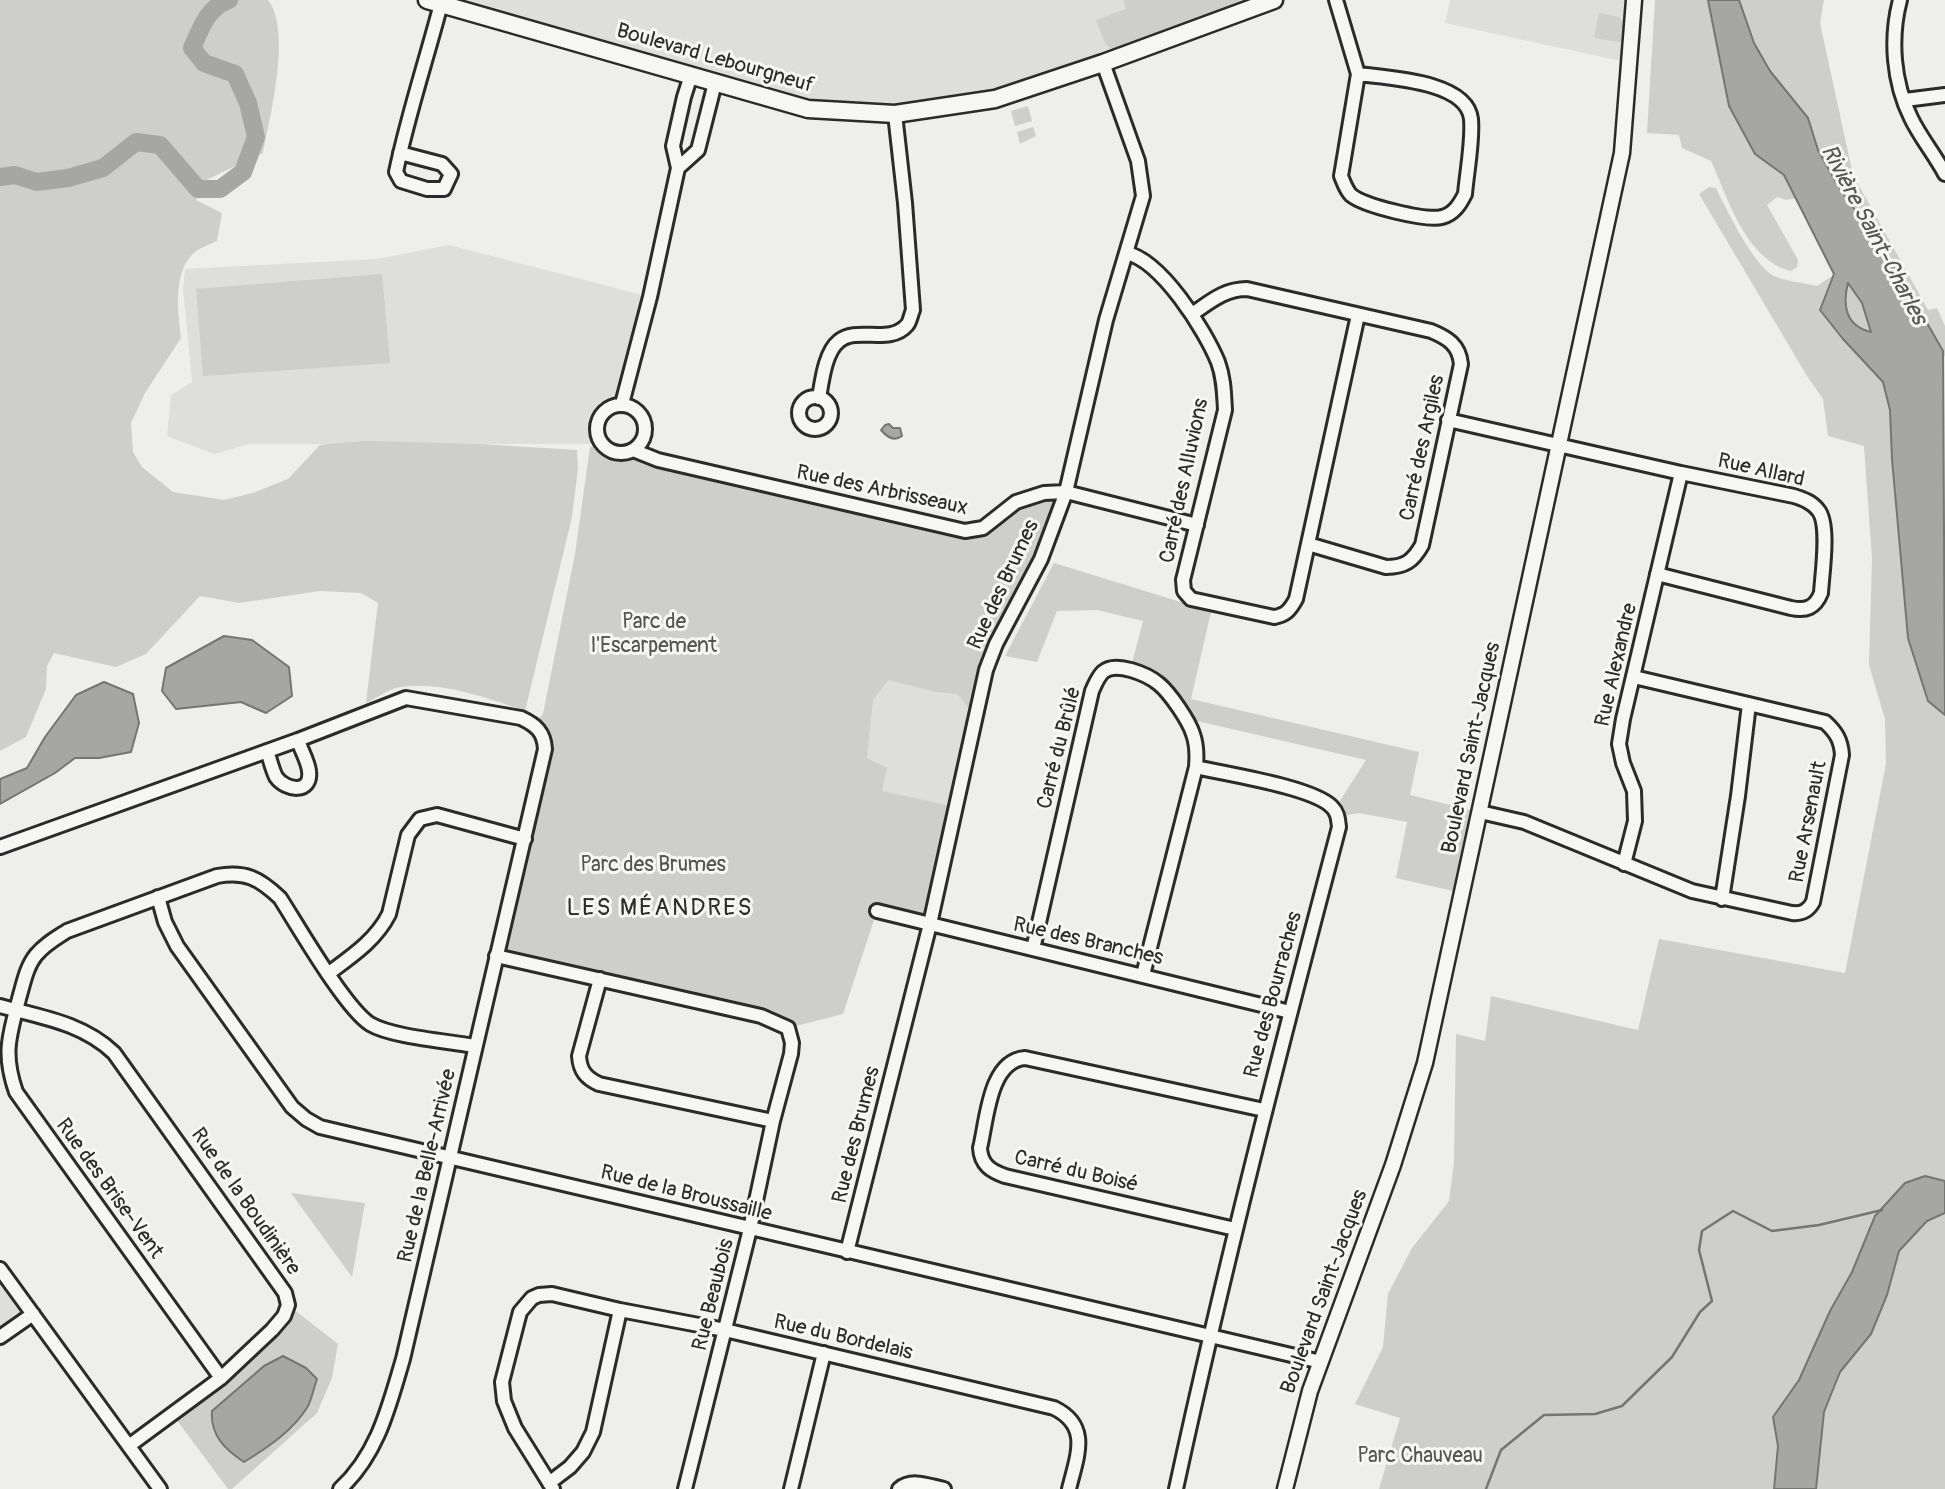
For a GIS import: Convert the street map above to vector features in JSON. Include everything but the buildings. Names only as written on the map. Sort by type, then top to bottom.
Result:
[{"type":"main road","name":"Boulevard Lebourgneuf","points":[[437,1],[808,109],[895,114],[995,99],[1103,63],[1274,0]]},
{"type":"street","points":[[1336,0],[1349,35],[1358,74],[1341,176],[1350,194],[1359,201],[1432,218],[1445,216],[1453,211],[1465,194],[1471,120],[1465,103],[1450,91],[1358,74]]},
{"type":"street","name":"Boulevard Saint-Jacques","points":[[1285,1489],[1310,1391],[1393,1165],[1425,1063],[1622,153],[1634,0]]},
{"type":"street","points":[[1900,0],[1894,23],[1896,67],[1910,117],[1945,174]]},
{"type":"street","points":[[400,153],[437,1]]},
{"type":"street","name":"Rue des Brumes","points":[[847,1252],[930,925],[986,670],[996,644],[1041,559],[1066,492],[1107,320],[1143,196],[1138,161],[1103,63]]},
{"type":"street","points":[[622,404],[650,297],[678,168],[673,146],[691,75]]},
{"type":"street","points":[[678,168],[698,150],[715,83]]},
{"type":"street","points":[[1905,100],[1945,95]]},
{"type":"street","points":[[819,398],[830,355],[837,342],[847,337],[893,334],[907,325],[913,310],[895,114]]},
{"type":"street","name":"Carré des Alluvions","points":[[1126,253],[1136,255],[1157,271],[1192,314],[1218,362],[1224,387],[1225,410],[1183,580],[1184,591],[1191,599],[1274,617],[1286,613],[1296,599],[1358,315]]},
{"type":"street","name":"Carré des Argiles","points":[[1192,314],[1233,289],[1247,289],[1431,331],[1445,337],[1460,353],[1461,364],[1422,545],[1416,556],[1408,564],[1385,567],[1308,544]]},
{"type":"street","points":[[622,404],[633,407],[641,415],[645,425],[640,443],[633,450],[624,453],[612,452],[601,444],[596,434],[596,423],[601,413],[611,406],[622,404]]},
{"type":"street","name":"Rue Allard","points":[[1448,420],[1794,496],[1810,502],[1820,512],[1824,524],[1821,593],[1812,607],[1804,610],[1657,574]]},
{"type":"street","name":"Rue des Arbrisseaux","points":[[633,450],[659,460],[965,531],[983,528],[1016,502],[1044,493],[1066,492],[1197,525]]},
{"type":"street","name":"Rue Alexandre","points":[[1624,864],[1635,821],[1634,791],[1619,744],[1681,473]]},
{"type":"street","name":"Carré du Brûlé","points":[[1033,948],[1092,691],[1104,671],[1112,667],[1122,668],[1160,684],[1193,732],[1197,749],[1196,767],[1143,975]]},
{"type":"street","name":"Rue Arsenault","points":[[1480,812],[1524,822],[1692,891],[1792,913],[1801,914],[1808,910],[1814,895],[1842,755],[1841,743],[1834,730],[1825,722],[1634,677]]},
{"type":"street","name":"Rue de la Belle-Arrivée","points":[[0,847],[298,740],[406,698],[521,718],[541,731],[545,750],[403,1359],[386,1419],[371,1451],[355,1476],[340,1489]]},
{"type":"street","points":[[1722,899],[1749,704]]},
{"type":"street","points":[[267,751],[276,776],[286,786],[296,790],[308,781],[309,772],[298,740]]},
{"type":"street","name":"Rue des Bourraches","points":[[1196,767],[1301,791],[1329,804],[1338,817],[1339,827],[1264,1110],[1209,1334]]},
{"type":"street","points":[[329,973],[350,958],[383,925],[390,914],[408,835],[420,820],[437,815],[525,839]]},
{"type":"street","name":"Rue des Brise-Vent","points":[[221,1378],[16,1092],[10,1075],[8,1036],[26,973],[35,956],[67,931],[217,876],[233,873],[265,884],[280,898],[353,1007],[371,1025],[385,1030],[474,1046]]},
{"type":"street","name":"Rue de la Broussaille","points":[[158,897],[165,922],[177,946],[292,1107],[320,1127],[1321,1362]]},
{"type":"street","name":"Rue des Branches","points":[[877,911],[1290,1012]]},
{"type":"street","points":[[496,956],[600,979],[579,1056],[580,1067],[591,1080],[612,1087],[773,1121]]},
{"type":"street","name":"Rue Beaubois","points":[[600,979],[761,1016],[788,1028],[792,1043],[750,1229],[685,1489]]},
{"type":"street","name":"Rue de la Boudinière","points":[[0,1006],[68,1024],[90,1034],[114,1054],[281,1286],[288,1305],[284,1316],[272,1330],[221,1378],[130,1446]]},
{"type":"street","name":"Carré du Boisé","points":[[1236,1229],[1005,1177],[993,1172],[985,1164],[981,1149],[996,1078],[1007,1063],[1025,1058],[1264,1110]]},
{"type":"street","points":[[0,1269],[160,1489]]},
{"type":"street","name":"Rue du Bordelais","points":[[551,1486],[515,1428],[504,1401],[502,1382],[520,1312],[532,1298],[552,1294],[725,1330],[1054,1408],[1074,1421],[1077,1433],[1078,1451],[1069,1489]]},
{"type":"street","points":[[551,1486],[583,1452],[593,1432],[621,1310]]},
{"type":"street","points":[[0,1337],[33,1314]]},
{"type":"street","points":[[1176,1489],[1209,1334]]},
{"type":"street","points":[[791,1489],[824,1353]]},
{"type":"street","points":[[899,1489],[904,1484],[914,1482],[944,1489]]},
{"type":"shaded area","points":[[442,0],[1274,0],[995,99],[895,114],[808,109]]},
{"type":"shaded area","points":[[1450,0],[1634,0],[1630,63],[1445,23]]},
{"type":"shaded area","name":"Rivière Saint-Charles","points":[[1708,0],[1739,0],[1754,43],[1770,71],[1808,118],[1818,150],[1837,184],[1898,272],[1943,351],[1945,715],[1928,701],[1908,638],[1890,410],[1883,382],[1820,310],[1834,274],[1784,175],[1755,154],[1729,106]],"holes":[[[1848,283],[1862,303],[1871,332],[1856,325],[1848,314]]]},
{"type":"shaded area","points":[[449,245],[650,297],[622,404],[610,406],[601,413],[596,423],[596,434],[601,444],[249,444],[214,454],[167,436],[171,395],[192,382],[183,289],[185,269],[377,259]]},
{"type":"shaded area","points":[[889,424],[893,428],[900,428],[902,436],[890,438],[885,434],[881,430]]},
{"type":"shaded area","points":[[884,603],[975,716],[956,807],[726,759]]},
{"type":"shaded area","points":[[224,636],[252,640],[289,667],[292,696],[266,713],[241,702],[176,709],[162,691],[166,668]]},
{"type":"shaded area","points":[[104,682],[133,694],[139,723],[131,752],[99,758],[75,758],[55,773],[0,804],[0,779],[27,768],[45,737],[76,695]]},
{"type":"shaded area","points":[[1925,1176],[1945,1181],[1945,1213],[1927,1221],[1899,1251],[1887,1295],[1871,1334],[1840,1372],[1824,1412],[1816,1489],[1774,1489],[1778,1446],[1773,1417],[1799,1380],[1830,1311],[1852,1272],[1875,1216],[1905,1183]]},
{"type":"shaded area","points":[[0,1269],[33,1314],[0,1337]]},
{"type":"shaded area","points":[[283,1356],[306,1368],[317,1379],[311,1400],[288,1431],[244,1462],[216,1435],[212,1411],[264,1366]]},
{"type":"green space","points":[[0,0],[268,0],[275,14],[279,52],[274,97],[263,153],[202,182],[196,200],[222,213],[217,241],[196,251],[183,269],[178,292],[181,338],[145,393],[131,423],[133,452],[142,467],[173,492],[224,500],[253,493],[288,479],[320,445],[368,441],[577,450],[578,468],[572,517],[525,711],[464,692],[432,686],[397,688],[366,703],[378,603],[361,593],[320,591],[239,603],[200,596],[146,654],[116,667],[54,653],[47,666],[46,689],[26,737],[0,751]]},
{"type":"green space","points":[[1123,0],[1243,0],[1113,49],[1106,45],[1096,20],[1126,9]]},
{"type":"green space","points":[[1655,0],[1708,0],[1729,106],[1755,154],[1784,175],[1796,198],[1786,200],[1777,197],[1767,205],[1798,260],[1797,267],[1791,271],[1775,264],[1750,241],[1732,210],[1711,161],[1682,148],[1679,135],[1647,133]]},
{"type":"green space","points":[[1739,0],[1824,0],[1820,23],[1853,175],[1928,310],[1937,308],[1945,326],[1945,357],[1898,272],[1837,184],[1818,150],[1808,118],[1770,71],[1754,43]]},
{"type":"green space","points":[[1599,13],[1619,17],[1625,23],[1624,43],[1594,38]]},
{"type":"green space","points":[[1028,106],[1032,121],[1015,126],[1011,111]]},
{"type":"green space","points":[[1033,127],[1036,136],[1020,144],[1017,132]]},
{"type":"green space","name":"Parc Chauveau","points":[[1709,187],[1716,188],[1749,249],[1774,276],[1817,286],[1835,274],[1821,310],[1843,339],[1883,382],[1890,410],[1892,459],[1945,715],[1945,1181],[1925,1176],[1875,1216],[1852,1272],[1830,1311],[1799,1380],[1773,1417],[1778,1446],[1774,1489],[1379,1489],[1400,1418],[1355,1404],[1383,1347],[1388,1294],[1412,1248],[1449,1201],[1454,1162],[1456,1034],[1485,1041],[1491,996],[1638,1030],[1659,939],[1845,973],[1886,764],[1885,719],[1869,665],[1872,559],[1864,446],[1828,436],[1823,399],[1699,194]]},
{"type":"green space","points":[[382,274],[390,363],[203,376],[196,289]]},
{"type":"green space","points":[[1848,282],[1862,303],[1872,333],[1856,325],[1848,314]]},
{"type":"green space","points":[[601,444],[616,452],[633,450],[778,489],[983,528],[1016,502],[1066,492],[1003,631],[975,716],[957,694],[936,692],[888,680],[873,700],[867,758],[887,768],[882,791],[956,807],[930,924],[877,911],[843,1014],[788,1028],[496,956],[545,750],[534,724],[543,714],[575,554],[590,447]]},
{"type":"green space","points":[[1054,563],[1211,612],[1191,699],[1419,752],[1410,795],[1470,810],[1453,891],[1396,878],[1407,822],[1359,813],[1338,817],[1336,807],[1366,760],[1184,718],[1170,697],[1130,671],[1143,621],[1097,610],[1057,611],[1037,662],[1005,656]]},
{"type":"green space","points":[[291,1193],[365,1203],[352,1277]]},
{"type":"green space","points":[[1945,1213],[1945,1489],[1816,1489],[1824,1412],[1840,1372],[1871,1334],[1887,1295],[1899,1251],[1927,1221]]},
{"type":"green space","points":[[288,1305],[338,1344],[332,1378],[317,1413],[232,1489],[228,1489],[173,1415],[221,1378]]},
{"type":"waterway","points":[[0,177],[15,175],[37,182],[68,178],[103,168],[136,142],[160,145],[198,189],[220,189],[243,172],[256,137],[248,103],[235,74],[204,63],[192,48],[210,13],[229,0]]},
{"type":"waterway","points":[[1486,1489],[1501,1450],[1544,1415],[1595,1414],[1622,1406],[1672,1357],[1700,1312],[1712,1301],[1699,1250],[1702,1231],[1733,1211],[1772,1231],[1819,1225],[1882,1210]]},
{"type":"district","name":"LES MÉANDRES","points":[[660,909]]},
{"type":"park label","name":"Parc de l'Escarpement","points":[[654,635]]},
{"type":"park label","name":"Parc des Brumes","points":[[653,866]]}]
